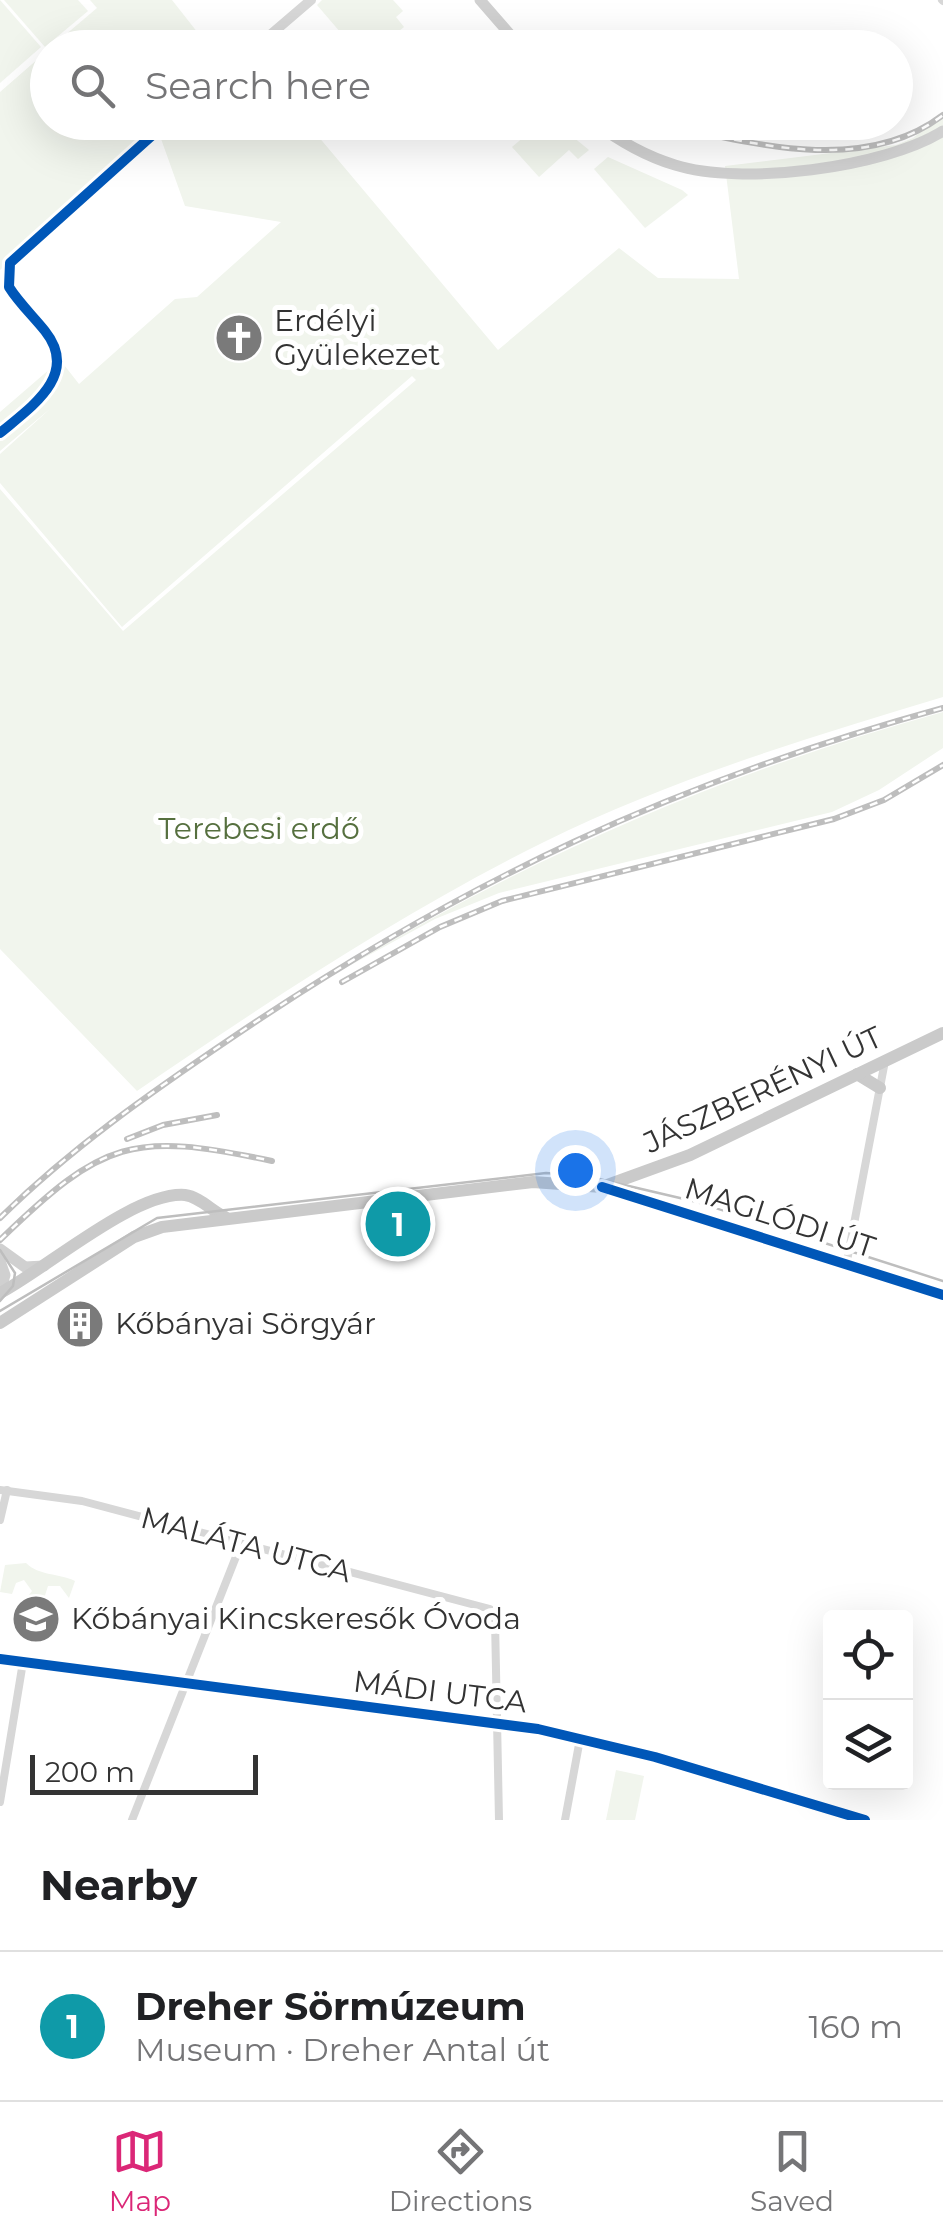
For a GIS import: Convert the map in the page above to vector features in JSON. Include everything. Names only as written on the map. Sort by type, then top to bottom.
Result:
[{"type":"main road","points":[[480,0],[506,30]]},
{"type":"main road","points":[[623,140],[676,166],[726,174],[878,158],[916,147],[943,131]]},
{"type":"main road","name":"JÁSZBERÉNYI ÚT","points":[[602,1188],[690,1155],[943,1034]]},
{"type":"main road","points":[[857,1074],[880,1088]]},
{"type":"main road","points":[[0,1323],[134,1237],[180,1224],[533,1182],[602,1188]]},
{"type":"main road","points":[[0,1292],[134,1210],[172,1196],[195,1198],[228,1218]]},
{"type":"main road","points":[[180,1224],[196,1214],[195,1198]]},
{"type":"main road","points":[[0,1249],[25,1267],[48,1265]]},
{"type":"main road","points":[[0,1261],[5,1276],[0,1292]]},
{"type":"street","points":[[276,30],[311,0]]},
{"type":"street","points":[[0,434],[45,395],[58,366],[52,340],[15,296],[8,276],[20,250],[146,140]]},
{"type":"street","points":[[846,1266],[886,1061]]},
{"type":"street","name":"MAGLÓDI ÚT","points":[[602,1188],[943,1295]]},
{"type":"street","points":[[0,1520],[4,1490]]},
{"type":"street","name":"MALÁTA UTCA","points":[[4,1490],[82,1500],[490,1609],[494,1620],[498,1726]]},
{"type":"street","points":[[132,1820],[241,1544]]},
{"type":"street","name":"MÁDI UTCA","points":[[0,1659],[580,1739],[865,1820]]},
{"type":"street","points":[[0,1802],[23,1662]]},
{"type":"street","points":[[498,1726],[498,1820]]},
{"type":"street","points":[[565,1820],[580,1739]]},
{"type":"street","points":[[810,1820],[814,1806]]},
{"type":"green space","points":[[0,0],[30,34],[30,57],[0,83]]},
{"type":"green space","points":[[4,0],[78,0],[88,11],[65,30],[30,30]]},
{"type":"green space","points":[[90,0],[172,0],[196,30],[71,30],[97,8]]},
{"type":"green space","points":[[322,0],[393,0],[403,11],[396,17],[404,27],[338,30],[317,5]]},
{"type":"green space","points":[[30,66],[30,140],[155,140],[0,270],[0,92]]},
{"type":"green space","name":"Terebesi erdő","points":[[943,115],[943,697],[691,779],[544,842],[387,928],[137,1091],[0,949],[0,489],[123,631],[416,380],[412,376],[122,627],[0,483],[0,454],[51,408],[0,451],[0,412],[51,368],[50,347],[79,384],[175,299],[197,297],[281,222],[185,206],[161,140],[321,140],[498,350],[619,248],[658,278],[739,279],[725,166],[896,145],[913,140]]},
{"type":"green space","points":[[520,140],[577,140],[589,150],[578,159],[569,150],[539,177],[512,147]]},
{"type":"green space","points":[[608,157],[688,195],[645,228],[594,169]]},
{"type":"green space","points":[[943,712],[943,748],[879,790],[832,812],[499,893],[435,919],[349,966],[492,887],[638,818],[788,760]]},
{"type":"green space","points":[[26,1563],[75,1581],[69,1598],[60,1586],[48,1586],[41,1608],[23,1603],[32,1591],[24,1580],[16,1583],[12,1594],[0,1592],[5,1565]]},
{"type":"green space","points":[[616,1770],[644,1776],[635,1820],[606,1820]]},
{"type":"tram line","points":[[0,1311],[157,1218],[546,1173],[586,1176],[697,1202],[943,1281]]},
{"type":"tram line","points":[[0,1250],[15,1273],[13,1286],[0,1301]]},
{"type":"railway","points":[[913,133],[943,115]]},
{"type":"railway","points":[[738,140],[840,150],[892,140]]},
{"type":"railway","points":[[0,1218],[83,1145],[202,1058],[319,981],[488,884],[661,803],[845,737],[943,708]]},
{"type":"railway","points":[[342,982],[440,927],[502,901],[834,819],[884,800],[943,765]]},
{"type":"railway","points":[[127,1139],[163,1125],[217,1115]]},
{"type":"railway","points":[[0,1240],[66,1181],[94,1163],[122,1152],[152,1146],[185,1147],[272,1161]]},
{"type":"cycle path","points":[[0,433],[47,389],[57,362],[45,331],[9,287],[10,263],[147,140]]},
{"type":"cycle path","points":[[602,1187],[943,1295]]},
{"type":"cycle path","points":[[0,1659],[538,1729],[655,1757],[865,1820]]},
{"type":"place","name":"Erdélyi Gyülekezet","points":[[239,338]]},
{"type":"place","name":"Dreher Sörmúzeum","points":[[398,1224]]},
{"type":"place","name":"Kőbányai Sörgyár","points":[[80,1324]]},
{"type":"place","name":"Kőbányai Kincskeresők Óvoda","points":[[36,1619]]}]
